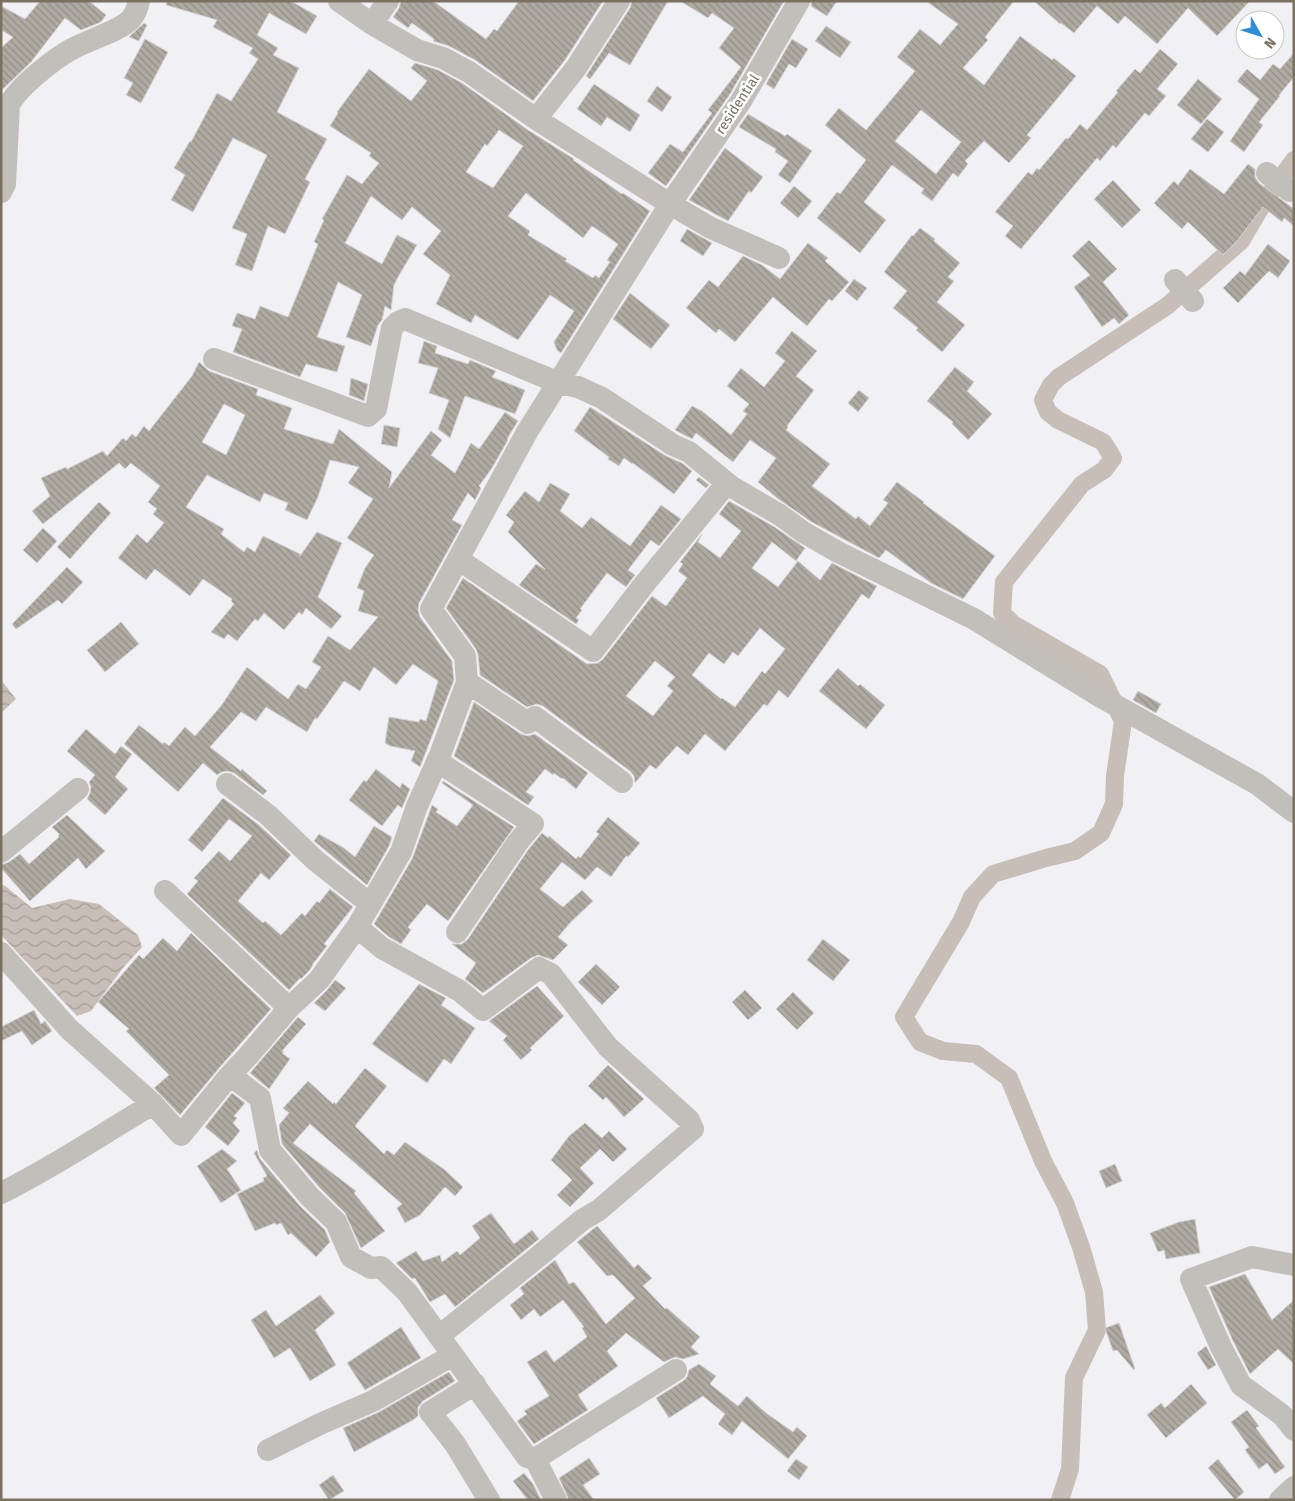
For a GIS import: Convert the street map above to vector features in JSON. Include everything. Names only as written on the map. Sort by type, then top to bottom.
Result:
[{"type":"street","points":[[1,192],[4,184],[9,105],[12,98],[25,84],[71,49],[121,26],[131,19],[139,1]]},
{"type":"street","points":[[339,1],[372,24],[417,50],[443,58],[469,72],[536,119],[670,204],[712,228],[779,258]]},
{"type":"street","points":[[372,24],[388,1]]},
{"type":"street","points":[[536,119],[576,68],[619,1]]},
{"type":"street","name":"residential","points":[[467,682],[465,656],[431,609],[527,432],[670,204],[740,100],[799,1]]},
{"type":"street","points":[[1267,173],[1290,191]]},
{"type":"street","points":[[1175,280],[1193,301]]},
{"type":"street","points":[[214,359],[368,416],[376,409],[392,328],[398,322],[405,319],[559,383],[578,387],[602,398],[673,445],[689,452],[727,483],[824,544],[974,619],[1099,696],[1257,784],[1294,812]]},
{"type":"street","points":[[458,559],[593,651],[642,587],[727,483]]},
{"type":"street","points":[[1,952],[69,1028],[153,1104],[181,1135],[230,1075],[289,1008],[319,980],[357,927],[401,852],[417,806],[437,761],[467,682],[528,723],[535,717],[622,782]]},
{"type":"street","points":[[437,761],[533,824],[518,842],[457,932]]},
{"type":"street","points":[[228,784],[268,815],[315,860],[370,904]]},
{"type":"street","points":[[1,852],[78,789]]},
{"type":"street","points":[[165,891],[289,1008]]},
{"type":"street","points":[[357,927],[382,948],[460,991],[483,1010],[539,968],[551,974],[608,1047],[689,1120],[693,1129],[599,1210],[582,1220],[439,1336]]},
{"type":"street","points":[[230,1075],[260,1098],[270,1150],[310,1197],[336,1222],[352,1257],[371,1268],[382,1267],[408,1292],[527,1457],[535,1458],[676,1370]]},
{"type":"street","points":[[1,1193],[38,1175],[153,1104]]},
{"type":"street","points":[[1294,1264],[1252,1256],[1191,1279],[1221,1347],[1241,1385],[1282,1415],[1294,1430]]},
{"type":"street","points":[[268,1450],[373,1400],[454,1355]]},
{"type":"street","points":[[475,1384],[430,1412],[455,1444],[488,1500]]},
{"type":"street","points":[[535,1458],[556,1500]]},
{"type":"street","points":[[1280,1500],[1294,1487]]},
{"type":"water","points":[[1,680],[16,699],[1,713]]},
{"type":"water","points":[[4,885],[32,908],[70,899],[99,904],[138,935],[142,947],[123,968],[91,1011],[77,1016],[1,935],[1,886]]},
{"type":"building","points":[[40,1],[89,1],[106,15],[101,22],[81,30],[65,18],[31,62],[1,91],[1,48],[13,37],[1,30],[1,6],[25,19]]},
{"type":"building","points":[[167,1],[291,1],[317,16],[306,34],[269,13],[257,35],[278,48],[273,55],[299,68],[277,112],[327,139],[305,179],[310,182],[285,234],[268,226],[252,271],[235,265],[247,234],[232,228],[267,155],[233,138],[193,212],[171,200],[185,175],[174,168],[191,142],[217,93],[231,101],[258,59],[249,53],[253,48],[213,27],[217,20],[166,5]]},
{"type":"building","points":[[401,1],[433,1],[486,39],[494,29],[497,31],[519,1],[603,1],[565,60],[533,101],[475,60],[449,46],[433,41],[434,39],[412,23],[408,28],[393,17]]},
{"type":"building","points":[[632,1],[668,1],[630,65],[609,53],[590,79],[586,76],[630,8]]},
{"type":"building","points":[[680,1],[784,1],[730,94],[666,186],[648,173],[670,144],[683,152],[712,113],[708,110],[741,67],[719,48],[734,28],[712,13],[708,18]]},
{"type":"building","points":[[812,1],[837,1],[827,16],[811,6]]},
{"type":"building","points":[[926,1],[1014,1],[985,37],[988,40],[963,68],[984,85],[1020,36],[1052,60],[1054,58],[1076,76],[1027,135],[1031,138],[1009,163],[984,141],[965,161],[968,164],[958,177],[953,173],[932,201],[921,193],[924,189],[892,165],[864,202],[886,220],[860,253],[817,218],[837,192],[840,194],[866,160],[825,125],[839,108],[866,130],[915,71],[897,57],[920,29],[940,45],[958,24]],"holes":[[[921,110],[961,142],[936,174],[895,141]]]},
{"type":"building","points":[[1034,1],[1250,1],[1242,10],[1235,10],[1235,17],[1217,36],[1188,8],[1157,44],[1125,16],[1118,24],[1097,6],[1074,33],[1060,24]]},
{"type":"building","points":[[144,23],[147,25],[139,41],[129,37]]},
{"type":"building","points":[[826,26],[851,42],[840,58],[815,41]]},
{"type":"building","points":[[145,39],[168,52],[141,103],[126,95],[133,83],[124,78]]},
{"type":"building","points":[[792,39],[808,49],[796,68],[789,64],[774,89],[766,84]]},
{"type":"building","points":[[1160,49],[1178,64],[1157,89],[1166,96],[1149,116],[1145,113],[1116,148],[1113,145],[1100,161],[1097,158],[1021,249],[1005,236],[1013,226],[995,212],[1028,172],[1032,175],[1037,168],[1039,170],[1080,124],[1087,130],[1135,69],[1140,73]]},
{"type":"building","points":[[1294,53],[1294,77],[1259,122],[1263,125],[1244,152],[1230,141],[1259,99],[1237,81],[1247,69],[1260,80],[1273,64],[1280,69]]},
{"type":"building","points":[[415,63],[438,70],[462,83],[622,194],[650,211],[561,353],[557,350],[554,342],[574,311],[550,295],[518,340],[475,315],[471,323],[436,304],[450,275],[423,254],[441,231],[412,207],[402,220],[371,196],[345,243],[382,264],[397,235],[417,245],[394,285],[391,310],[385,306],[382,320],[378,325],[371,346],[346,337],[362,295],[338,282],[317,337],[345,346],[337,372],[306,364],[300,377],[233,352],[242,329],[232,326],[237,313],[255,319],[260,306],[288,317],[318,244],[314,242],[324,220],[322,219],[347,175],[362,184],[379,163],[369,156],[371,153],[330,126],[337,112],[369,69],[411,101],[427,81],[411,68]],"holes":[[[499,130],[523,146],[493,188],[466,172],[485,144],[487,146]],[[526,193],[583,238],[592,226],[618,244],[607,260],[610,262],[599,278],[595,275],[593,278],[565,261],[567,259],[528,235],[530,231],[508,216]]]},
{"type":"building","points":[[1198,79],[1222,99],[1201,124],[1177,105]]},
{"type":"building","points":[[594,84],[640,115],[630,132],[607,117],[601,126],[577,109]]},
{"type":"building","points":[[657,86],[672,97],[662,112],[647,101]]},
{"type":"building","points":[[748,114],[785,136],[787,134],[812,151],[790,183],[778,175],[788,161],[775,152],[776,149],[739,127]]},
{"type":"building","points":[[1207,119],[1224,132],[1208,152],[1191,139]]},
{"type":"building","points":[[725,148],[763,177],[751,193],[749,191],[728,221],[689,200]]},
{"type":"building","points":[[1248,164],[1255,169],[1255,177],[1259,183],[1294,209],[1294,226],[1284,218],[1282,222],[1263,207],[1237,241],[1223,255],[1188,222],[1182,229],[1154,203],[1174,181],[1178,185],[1190,169],[1224,194]]},
{"type":"building","points":[[1113,180],[1141,210],[1122,228],[1094,199]]},
{"type":"building","points":[[794,186],[812,201],[798,218],[780,203]]},
{"type":"building","points":[[920,228],[935,239],[934,241],[960,263],[948,277],[954,281],[937,302],[965,325],[942,352],[916,330],[918,328],[893,308],[907,291],[884,272],[912,235]]},
{"type":"building","points":[[687,229],[712,243],[703,256],[680,241]]},
{"type":"building","points":[[1089,240],[1117,269],[1103,282],[1129,315],[1119,324],[1114,318],[1102,327],[1074,287],[1090,275],[1072,256]]},
{"type":"building","points":[[808,243],[828,258],[825,261],[849,282],[832,301],[829,299],[807,326],[773,297],[735,342],[719,329],[716,333],[686,308],[709,280],[718,287],[743,256],[762,265],[780,279]]},
{"type":"building","points":[[1268,244],[1290,261],[1278,278],[1269,271],[1238,303],[1223,288],[1240,271],[1245,275]]},
{"type":"building","points":[[854,279],[867,288],[857,301],[845,291]]},
{"type":"building","points":[[630,293],[670,325],[651,349],[613,319]]},
{"type":"building","points":[[792,331],[817,351],[796,376],[814,390],[786,430],[830,464],[812,486],[856,519],[858,516],[870,526],[888,503],[883,500],[897,482],[924,502],[995,556],[963,599],[931,583],[886,550],[879,558],[810,521],[777,498],[758,482],[776,458],[750,440],[733,462],[696,433],[692,439],[675,430],[692,406],[702,411],[731,435],[747,414],[743,411],[749,404],[727,386],[741,368],[764,387],[785,361],[775,353]]},
{"type":"building","points":[[424,341],[437,346],[435,353],[468,364],[470,360],[496,371],[492,377],[525,390],[515,414],[465,396],[450,438],[438,429],[449,400],[429,393],[438,368],[418,363]]},
{"type":"building","points":[[199,362],[209,371],[258,389],[256,395],[292,408],[284,429],[333,444],[339,429],[392,472],[389,488],[431,431],[442,440],[431,455],[455,473],[471,443],[479,449],[505,412],[518,421],[492,468],[479,486],[481,488],[475,500],[468,493],[452,520],[462,525],[419,603],[420,617],[452,661],[454,680],[420,767],[411,761],[415,751],[390,746],[385,743],[389,717],[419,722],[420,719],[426,721],[438,681],[413,664],[396,685],[374,667],[360,691],[344,681],[317,719],[315,718],[307,732],[266,707],[256,721],[241,712],[210,747],[241,771],[242,769],[267,791],[263,795],[234,773],[228,771],[217,775],[203,763],[178,792],[124,744],[139,725],[163,744],[164,742],[169,746],[185,727],[195,736],[221,706],[247,667],[288,699],[298,684],[306,689],[321,667],[312,662],[328,636],[350,650],[378,617],[358,611],[364,591],[357,588],[365,568],[374,555],[347,538],[373,499],[348,483],[359,467],[330,460],[318,497],[307,520],[285,510],[288,503],[264,493],[260,502],[207,475],[186,507],[224,529],[221,534],[244,552],[247,547],[255,552],[263,536],[300,554],[300,556],[317,532],[342,543],[318,597],[342,616],[331,629],[306,608],[302,615],[299,612],[284,630],[264,613],[258,621],[255,619],[237,641],[228,634],[224,639],[211,632],[234,604],[231,601],[232,599],[203,579],[190,596],[155,569],[146,580],[118,558],[137,534],[147,543],[164,523],[153,514],[157,509],[148,502],[160,486],[131,463],[125,469],[119,463],[43,524],[32,511],[50,496],[41,478],[66,467],[67,469],[103,451],[107,456],[123,438],[126,441],[132,434],[136,437],[144,426],[149,431],[192,376]],"holes":[[[224,404],[245,415],[226,455],[202,442]]]},
{"type":"building","points":[[955,367],[974,382],[967,391],[992,414],[968,440],[952,424],[953,422],[927,401]]},
{"type":"building","points":[[351,378],[368,384],[364,401],[349,395]]},
{"type":"building","points":[[859,390],[869,398],[858,412],[848,403]]},
{"type":"building","points":[[590,407],[692,471],[674,494],[624,458],[619,466],[574,431]]},
{"type":"building","points":[[384,425],[400,428],[397,447],[381,444]]},
{"type":"building","points":[[699,477],[709,485],[706,488],[696,480]]},
{"type":"building","points":[[550,483],[570,494],[560,511],[582,528],[591,517],[630,546],[661,505],[681,519],[659,546],[651,540],[628,570],[635,575],[626,587],[607,573],[580,609],[582,610],[576,618],[579,620],[576,624],[519,585],[536,564],[545,569],[508,532],[514,522],[506,515],[525,491],[539,502]]},
{"type":"building","points":[[729,501],[773,526],[805,548],[796,561],[772,542],[752,568],[778,587],[798,561],[820,580],[832,563],[877,586],[869,599],[862,594],[788,698],[779,690],[767,706],[764,704],[725,751],[705,734],[688,755],[677,746],[656,769],[650,765],[635,783],[634,776],[630,771],[543,706],[537,704],[527,707],[480,675],[476,649],[446,608],[463,578],[587,664],[598,663],[652,596],[666,606],[687,578],[678,571],[683,564],[680,562],[702,534],[698,542],[720,558],[741,531],[719,514]],"holes":[[[760,628],[785,649],[765,674],[762,671],[735,707],[721,699],[692,675],[709,653],[724,664],[733,652],[738,656]],[[655,661],[675,677],[667,686],[673,691],[653,716],[626,696]]]},
{"type":"building","points":[[99,502],[111,513],[70,559],[57,547]]},
{"type":"building","points":[[43,528],[57,541],[37,563],[23,550]]},
{"type":"building","points":[[67,567],[83,582],[62,604],[58,600],[16,629],[12,624]]},
{"type":"building","points":[[121,622],[139,644],[105,672],[87,650]]},
{"type":"building","points":[[838,668],[858,686],[860,684],[885,705],[866,729],[819,691]]},
{"type":"building","points":[[1138,691],[1161,704],[1156,713],[1133,700]]},
{"type":"building","points":[[474,702],[521,734],[528,736],[535,734],[588,773],[576,789],[563,778],[554,773],[553,775],[545,769],[526,792],[534,797],[528,805],[454,756]]},
{"type":"building","points":[[86,729],[115,754],[121,746],[132,754],[115,777],[128,789],[105,815],[87,799],[91,787],[89,782],[95,775],[67,751]]},
{"type":"building","points":[[376,769],[400,788],[402,783],[410,789],[402,808],[398,805],[382,826],[349,800],[364,780],[366,782]]},
{"type":"building","points":[[443,781],[514,827],[448,921],[427,904],[408,927],[411,930],[401,944],[389,937],[374,924],[412,859],[432,805],[438,809],[436,812],[457,826],[473,805],[442,783]]},
{"type":"building","points":[[223,798],[259,825],[291,855],[269,880],[261,873],[238,901],[263,923],[265,921],[281,935],[302,913],[305,916],[317,901],[319,903],[330,889],[353,907],[324,944],[327,946],[309,971],[289,990],[187,894],[198,881],[194,878],[219,851],[230,861],[252,836],[229,819],[202,852],[188,840]]},
{"type":"building","points":[[67,815],[105,851],[86,869],[78,858],[30,901],[1,868],[1,865],[20,854],[29,864],[59,837],[59,834],[52,827]]},
{"type":"building","points":[[608,817],[640,843],[628,857],[626,856],[611,877],[597,867],[585,880],[562,862],[540,889],[563,907],[582,890],[593,901],[558,937],[568,945],[553,960],[538,955],[531,958],[483,993],[465,979],[476,963],[452,944],[462,944],[468,939],[528,850],[542,833],[548,838],[549,836],[576,859],[578,856],[580,858],[599,834],[596,832]]},
{"type":"building","points":[[374,826],[392,837],[367,885],[314,841],[319,834],[344,848],[355,857]]},
{"type":"building","points":[[191,933],[271,1009],[180,1115],[154,1088],[169,1075],[126,1031],[129,1029],[98,1002],[139,955],[143,959],[163,938],[177,951]]},
{"type":"building","points":[[823,939],[850,960],[833,981],[807,960]]},
{"type":"building","points":[[596,964],[620,987],[602,1005],[578,982]]},
{"type":"building","points":[[335,980],[346,988],[325,1011],[314,1003]]},
{"type":"building","points":[[419,984],[446,998],[441,1005],[475,1028],[451,1064],[444,1059],[427,1083],[372,1044]]},
{"type":"building","points":[[537,986],[564,1016],[530,1048],[532,1050],[521,1060],[503,1040],[507,1036],[489,1021]]},
{"type":"building","points":[[745,990],[762,1008],[748,1020],[732,1002]]},
{"type":"building","points":[[793,992],[814,1013],[797,1030],[776,1009]]},
{"type":"building","points":[[34,1010],[41,1024],[45,1021],[52,1031],[32,1045],[22,1031],[1,1041],[1,1027]]},
{"type":"building","points":[[298,1017],[306,1024],[282,1051],[290,1059],[269,1089],[250,1073]]},
{"type":"building","points":[[608,1065],[644,1099],[624,1117],[606,1097],[603,1100],[588,1086]]},
{"type":"building","points":[[365,1068],[387,1086],[355,1126],[384,1154],[387,1150],[394,1155],[405,1142],[445,1170],[463,1187],[455,1196],[445,1187],[420,1215],[405,1223],[397,1208],[402,1204],[310,1124],[293,1143],[356,1191],[354,1193],[385,1231],[361,1248],[345,1213],[320,1188],[282,1144],[279,1125],[289,1113],[283,1108],[308,1081],[333,1104],[334,1102],[336,1104]]},
{"type":"building","points":[[232,1093],[245,1103],[234,1116],[237,1118],[233,1123],[240,1131],[228,1146],[205,1127]]},
{"type":"building","points":[[585,1123],[602,1138],[609,1131],[627,1149],[613,1162],[600,1149],[580,1168],[594,1183],[570,1207],[557,1195],[572,1180],[551,1160],[569,1136]]},
{"type":"building","points":[[222,1149],[237,1161],[227,1169],[241,1190],[221,1203],[197,1166]]},
{"type":"building","points":[[257,1150],[260,1159],[300,1206],[325,1230],[330,1242],[316,1257],[291,1233],[288,1235],[281,1223],[276,1225],[275,1223],[255,1231],[237,1194],[264,1181],[263,1178],[267,1176],[254,1153]]},
{"type":"building","points":[[1115,1164],[1122,1181],[1106,1188],[1099,1171]]},
{"type":"building","points":[[491,1213],[514,1244],[532,1230],[539,1239],[455,1307],[445,1294],[430,1302],[415,1278],[412,1279],[396,1263],[416,1251],[423,1261],[440,1255],[442,1262],[457,1251],[460,1255],[480,1238],[472,1226]]},
{"type":"building","points":[[1195,1219],[1200,1253],[1166,1259],[1164,1250],[1158,1252],[1150,1233],[1179,1222]]},
{"type":"building","points":[[597,1226],[634,1268],[638,1264],[652,1278],[643,1286],[665,1309],[667,1308],[700,1337],[691,1347],[699,1354],[683,1359],[675,1357],[664,1362],[626,1333],[607,1351],[618,1366],[578,1395],[588,1410],[534,1444],[517,1421],[527,1414],[524,1411],[549,1396],[527,1362],[546,1350],[554,1362],[587,1337],[582,1328],[584,1327],[563,1300],[540,1317],[534,1309],[521,1320],[510,1305],[524,1294],[520,1288],[555,1260],[569,1284],[574,1282],[606,1324],[635,1298],[613,1275],[607,1276],[577,1242]]},
{"type":"building","points":[[1245,1274],[1272,1320],[1294,1300],[1294,1364],[1278,1349],[1250,1374],[1209,1287]]},
{"type":"building","points":[[320,1295],[335,1313],[315,1330],[336,1365],[310,1381],[290,1348],[274,1358],[251,1320],[266,1310],[276,1326]]},
{"type":"building","points":[[1119,1323],[1134,1370],[1117,1350],[1113,1351],[1105,1328]]},
{"type":"building","points":[[401,1327],[421,1358],[365,1390],[347,1363]]},
{"type":"building","points":[[1206,1346],[1216,1365],[1208,1370],[1197,1353]]},
{"type":"building","points":[[699,1364],[716,1376],[710,1384],[738,1406],[747,1396],[766,1413],[793,1432],[797,1427],[807,1436],[788,1459],[742,1421],[732,1435],[718,1424],[725,1414],[703,1396],[669,1418],[656,1398],[683,1381],[687,1377],[689,1370]]},
{"type":"building","points":[[449,1372],[455,1381],[423,1401],[418,1407],[418,1416],[354,1452],[343,1428],[379,1412]]},
{"type":"building","points":[[1191,1384],[1207,1403],[1166,1438],[1147,1415],[1161,1403],[1165,1408]]},
{"type":"building","points":[[1247,1410],[1259,1426],[1256,1428],[1285,1467],[1275,1474],[1267,1463],[1259,1469],[1245,1450],[1249,1447],[1231,1422]]},
{"type":"building","points":[[589,1458],[600,1474],[583,1485],[594,1500],[569,1500],[559,1478]]},
{"type":"building","points":[[796,1459],[808,1467],[799,1480],[787,1471]]},
{"type":"building","points":[[1218,1459],[1244,1492],[1235,1500],[1208,1468]]},
{"type":"building","points":[[524,1473],[533,1484],[541,1500],[526,1500],[513,1481]]},
{"type":"building","points":[[333,1475],[344,1491],[329,1500],[319,1485]]},
{"type":"waterway","points":[[1060,1500],[1070,1469],[1074,1378],[1097,1330],[1094,1292],[1081,1247],[1065,1203],[1043,1161],[1009,1078],[976,1054],[943,1051],[920,1042],[904,1017],[961,922],[972,897],[993,874],[1075,851],[1101,833],[1114,804],[1115,776],[1123,721],[1100,674],[1013,624],[1002,613],[1004,582],[1082,484],[1104,470],[1113,458],[1103,442],[1058,420],[1048,412],[1043,400],[1051,385],[1059,377],[1167,306],[1241,241],[1264,202],[1294,160]]}]
